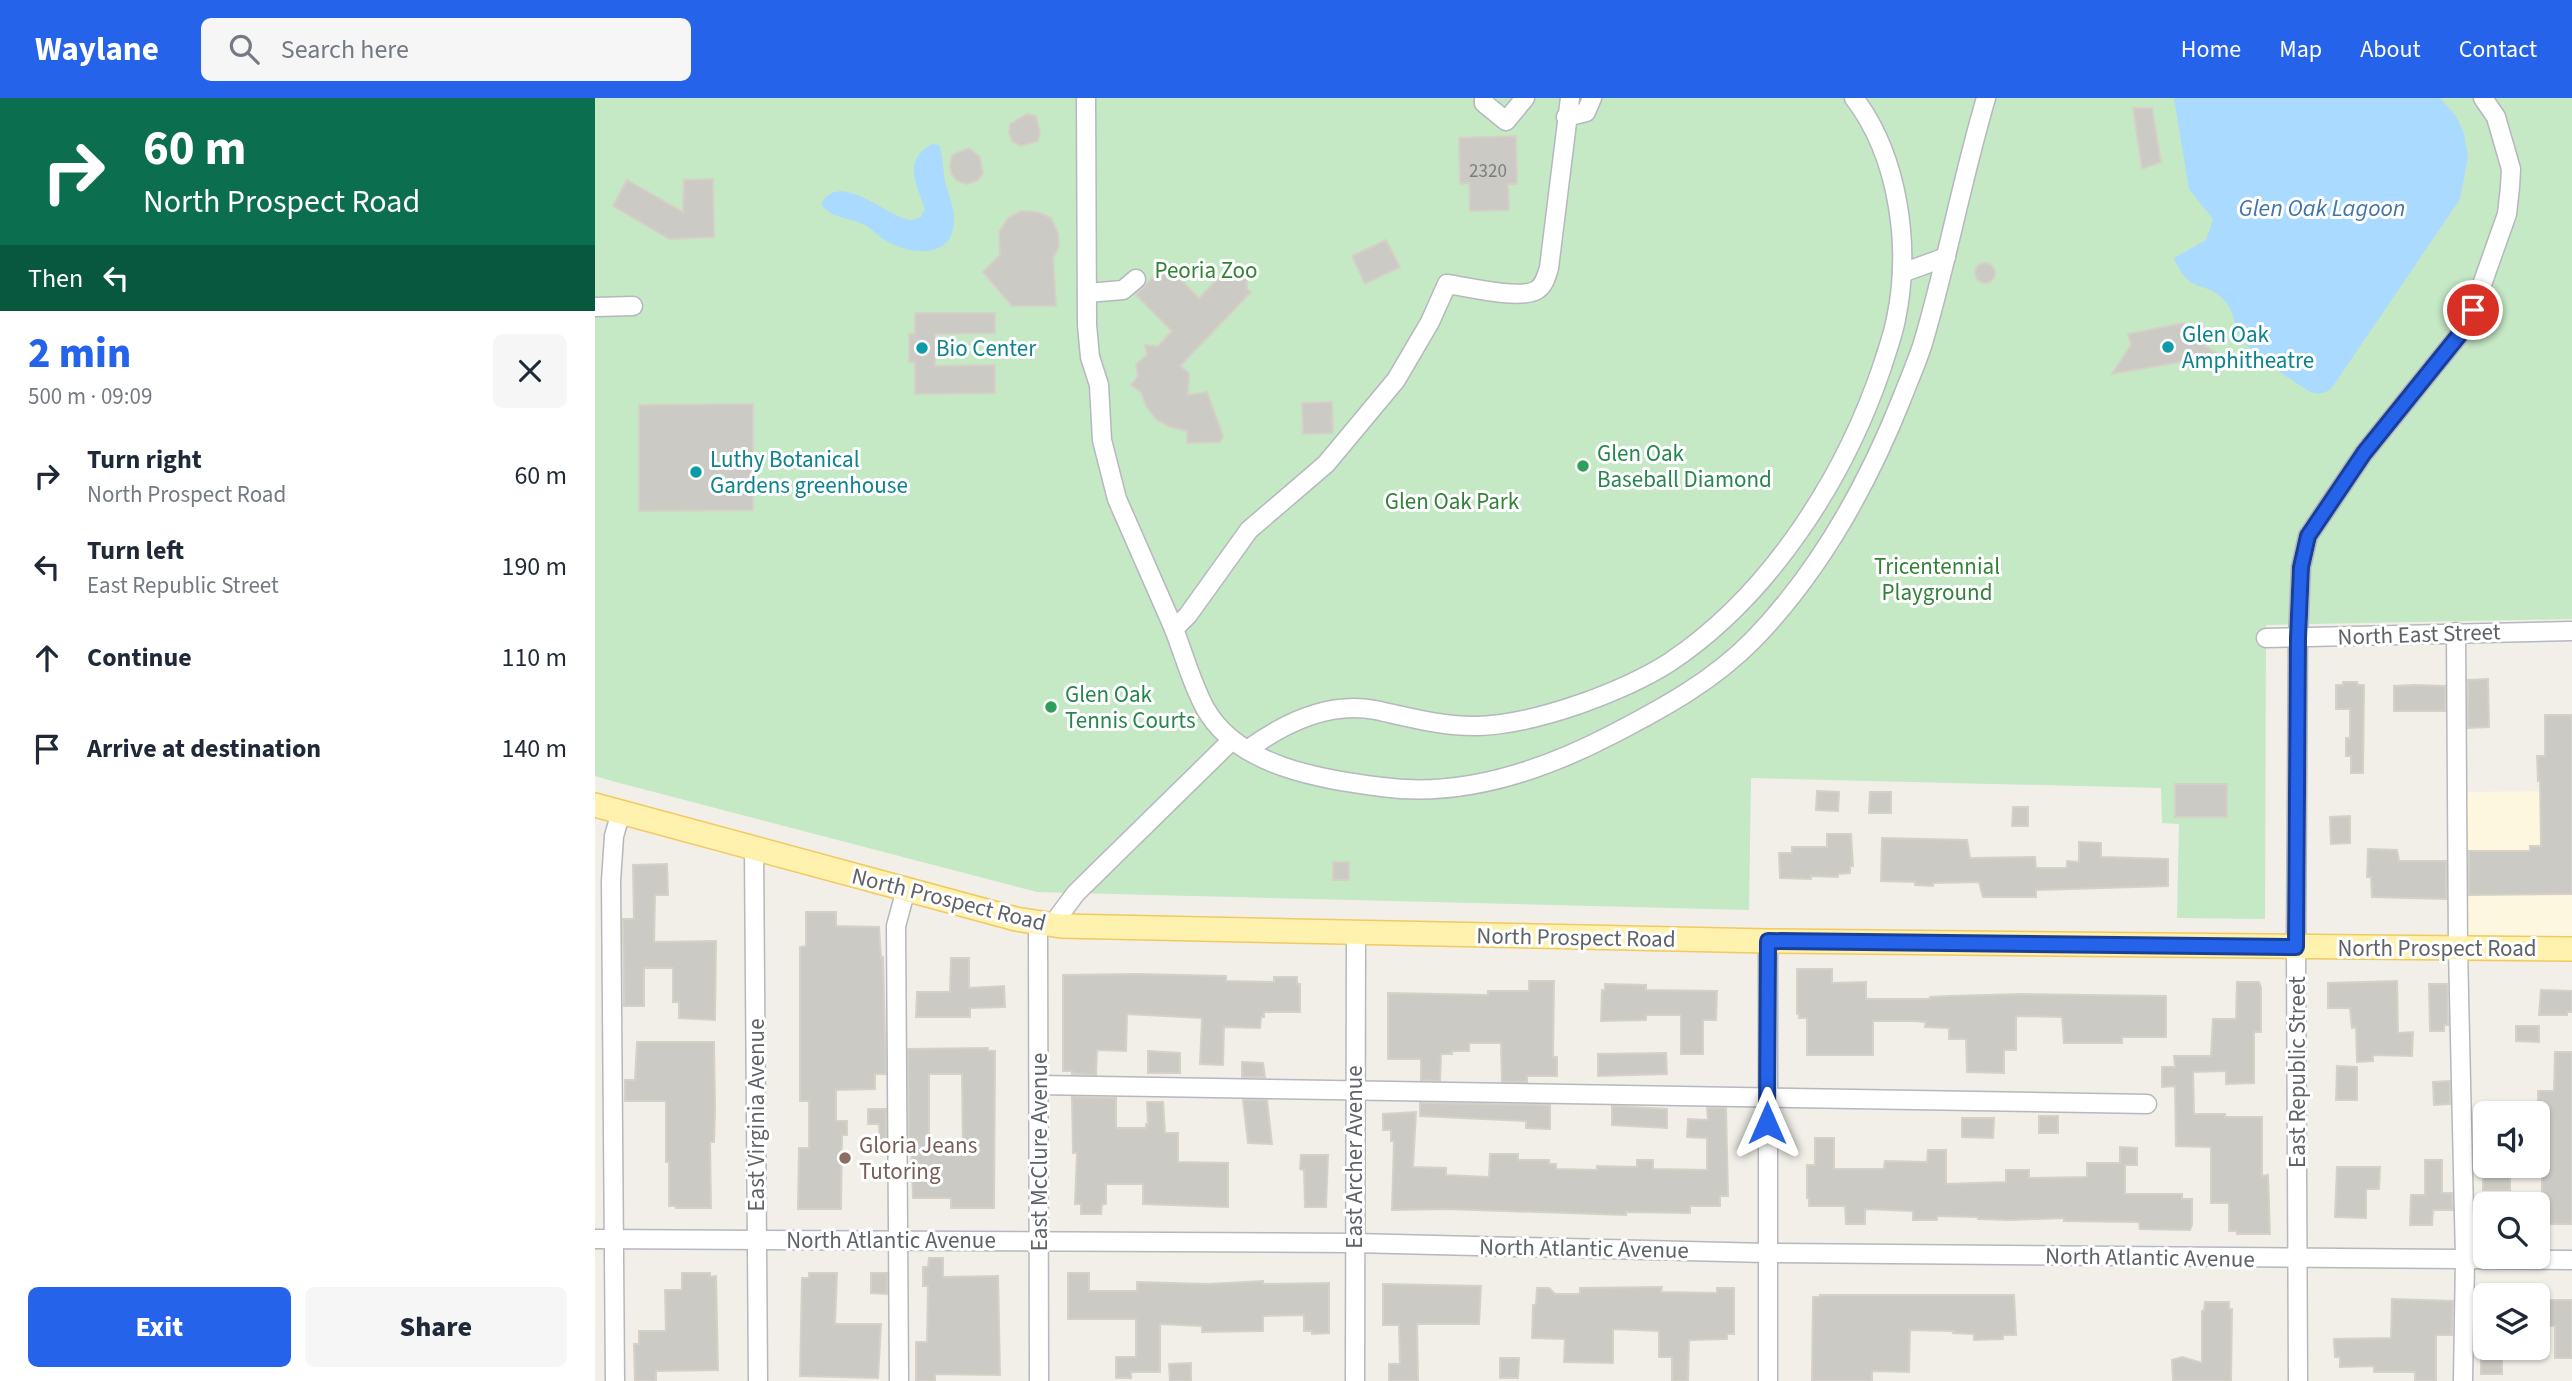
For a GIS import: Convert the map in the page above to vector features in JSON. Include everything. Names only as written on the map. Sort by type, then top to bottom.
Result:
[{"type":"main road","name":"North Prospect Road","points":[[595,805],[1045,924],[1768,941],[2572,948]]},
{"type":"street","points":[[1086,98],[1087,293],[1090,357],[1098,376],[1102,440],[1117,499],[1174,629],[1205,709],[1239,746],[1293,771],[1336,781],[1395,789],[1434,789],[1512,776],[1586,748],[1656,712],[1691,690],[1751,641],[1796,589],[1842,524],[1888,434],[1922,347],[1946,257],[1968,157],[1986,98]]},
{"type":"street","points":[[1484,98],[1484,103],[1506,121],[1525,98]]},
{"type":"street","points":[[1174,629],[1188,615],[1249,530],[1327,464],[1396,380],[1430,323],[1447,284],[1516,293],[1535,291],[1543,285],[1549,268],[1570,98]]},
{"type":"street","points":[[1566,117],[1586,112],[1592,98]]},
{"type":"street","points":[[1045,924],[1239,746],[1298,719],[1344,708],[1372,710],[1436,723],[1478,726],[1523,720],[1566,709],[1615,691],[1669,662],[1726,617],[1775,566],[1826,490],[1872,397],[1896,320],[1902,273],[1896,197],[1886,156],[1854,98]]},
{"type":"street","name":"East Republic Street","points":[[2298,1381],[2296,947],[2301,567],[2308,536],[2364,453],[2468,324],[2508,214],[2511,169],[2496,117],[2483,98]]},
{"type":"street","points":[[1902,273],[1946,257]]},
{"type":"street","points":[[1087,293],[1123,290],[1136,279]]},
{"type":"street","points":[[595,307],[633,306]]},
{"type":"street","name":"North East Street","points":[[2266,638],[2572,631]]},
{"type":"street","points":[[2456,632],[2458,949],[2465,1259],[2463,1381]]},
{"type":"street","points":[[615,1381],[615,1239],[604,933],[613,851],[621,812]]},
{"type":"street","name":"East Virginia Avenue","points":[[754,849],[758,1381]]},
{"type":"street","points":[[898,1381],[896,926],[906,889]]},
{"type":"street","name":"East McClure Avenue","points":[[1039,1381],[1039,1085],[1045,924]]},
{"type":"street","name":"East Archer Avenue","points":[[1355,1381],[1356,933]]},
{"type":"street","points":[[1768,941],[1768,1381]]},
{"type":"street","points":[[1039,1085],[2147,1104]]},
{"type":"street","name":"North Atlantic Avenue","points":[[595,1239],[1354,1243],[1767,1253],[2572,1259]]},
{"type":"shaded area","points":[[2572,791],[2572,949],[2458,949],[2457,792]]},
{"type":"green space","name":"Glen Oak Park","points":[[595,98],[2572,98],[2572,619],[2266,625],[2265,919],[2177,918],[2179,824],[2162,823],[2161,788],[1751,778],[1749,910],[1037,892],[612,781],[595,776]]},
{"type":"water","name":"Glen Oak Lagoon","points":[[2174,98],[2440,98],[2456,116],[2464,134],[2468,157],[2460,199],[2331,389],[2319,393],[2311,392],[2264,360],[2242,340],[2225,301],[2211,290],[2192,283],[2180,270],[2174,258],[2206,240],[2213,219],[2189,189]]},
{"type":"water","points":[[932,144],[939,145],[940,148],[954,217],[953,229],[943,246],[924,251],[893,245],[868,227],[837,216],[821,204],[829,195],[840,191],[864,198],[900,217],[910,220],[921,217],[925,209],[915,181],[914,165],[923,151]]},
{"type":"building","points":[[2133,108],[2152,108],[2161,162],[2142,169]]},
{"type":"building","points":[[1027,114],[1036,116],[1040,132],[1038,141],[1021,146],[1013,142],[1009,133],[1010,124]]},
{"type":"building","points":[[1516,136],[1517,184],[1508,184],[1509,210],[1470,211],[1469,183],[1460,184],[1459,138]]},
{"type":"building","points":[[969,148],[980,157],[983,174],[977,181],[967,184],[957,181],[951,173],[950,165],[952,155]]},
{"type":"building","points":[[713,179],[714,237],[669,239],[613,206],[627,180],[683,212],[684,180]]},
{"type":"building","points":[[1021,211],[1038,212],[1051,218],[1058,233],[1059,247],[1053,258],[1056,306],[1012,306],[983,272],[1000,255],[999,232],[1008,218]]},
{"type":"building","points":[[1386,240],[1400,267],[1365,284],[1352,256]]},
{"type":"building","points":[[1981,263],[1989,263],[1995,273],[1989,283],[1981,283],[1975,277],[1975,269]]},
{"type":"building","points":[[1165,264],[1199,298],[1227,269],[1239,279],[1247,269],[1247,289],[1251,292],[1180,366],[1189,373],[1188,395],[1207,392],[1223,436],[1220,442],[1187,443],[1187,431],[1170,427],[1156,419],[1146,406],[1141,392],[1131,385],[1138,376],[1136,364],[1147,355],[1145,345],[1158,346],[1172,331],[1136,295]]},
{"type":"building","name":"Bio Center","points":[[915,313],[995,313],[995,333],[935,334],[935,366],[995,365],[995,393],[915,394],[915,362],[909,362],[909,334],[915,334]]},
{"type":"building","name":"Glen Oak Amphitheatre","points":[[2184,323],[2187,334],[2219,355],[2112,374],[2131,345],[2128,334]]},
{"type":"building","points":[[1332,402],[1333,433],[1303,434],[1302,403]]},
{"type":"building","name":"Luthy Botanical Gardens greenhouse","points":[[753,404],[753,510],[639,511],[639,405]]},
{"type":"building","points":[[2488,679],[2489,727],[2468,728],[2468,680]]},
{"type":"building","points":[[2343,682],[2364,685],[2363,773],[2351,773],[2351,756],[2346,756],[2346,738],[2350,738],[2350,709],[2336,709],[2336,685],[2343,685]]},
{"type":"building","points":[[2394,686],[2445,686],[2445,711],[2394,711]]},
{"type":"building","points":[[2545,715],[2572,715],[2572,894],[2469,895],[2469,851],[2530,851],[2530,846],[2541,846],[2537,756],[2545,756]]},
{"type":"building","points":[[2175,784],[2227,784],[2227,817],[2175,817]]},
{"type":"building","points":[[1817,791],[1839,792],[1838,811],[1816,810]]},
{"type":"building","points":[[1870,792],[1891,792],[1891,813],[1869,813]]},
{"type":"building","points":[[2013,807],[2028,807],[2028,826],[2012,826]]},
{"type":"building","points":[[2350,816],[2350,843],[2331,844],[2330,817]]},
{"type":"building","points":[[1827,834],[1851,834],[1853,866],[1850,866],[1850,873],[1838,874],[1838,877],[1811,876],[1811,879],[1780,878],[1779,853],[1792,853],[1792,847],[1827,847]]},
{"type":"building","points":[[1882,838],[1967,840],[1970,858],[2035,857],[2036,868],[2067,868],[2067,861],[2079,862],[2079,842],[2101,843],[2101,857],[2168,859],[2168,886],[2036,890],[2036,897],[1983,897],[1979,882],[1933,883],[1933,886],[1915,885],[1915,882],[1881,881]]},
{"type":"building","points":[[2368,849],[2397,850],[2399,861],[2446,861],[2446,899],[2372,897],[2371,877],[2367,877]]},
{"type":"building","points":[[1333,862],[1349,862],[1349,880],[1333,880]]},
{"type":"building","points":[[667,864],[668,895],[655,895],[654,942],[716,941],[715,1020],[679,1018],[679,1002],[673,1002],[673,968],[644,968],[644,1006],[624,1006],[623,919],[634,919],[633,865]]},
{"type":"building","points":[[806,912],[836,912],[836,926],[879,927],[881,958],[883,957],[886,1074],[875,1074],[875,1089],[836,1090],[836,1121],[847,1121],[847,1135],[842,1135],[841,1209],[798,1209],[799,1148],[809,1148],[809,1101],[800,1101],[800,947],[806,946]]},
{"type":"building","points":[[951,958],[969,958],[969,988],[1004,986],[1005,1007],[970,1008],[970,1017],[916,1017],[917,992],[950,992]]},
{"type":"building","points":[[1797,969],[1832,969],[1832,983],[1866,982],[1866,999],[2023,994],[2166,996],[2166,1037],[2122,1037],[2122,1043],[2064,1043],[2062,1017],[2016,1016],[2016,1050],[2004,1050],[2004,1073],[1967,1072],[1966,1039],[1949,1039],[1949,1028],[1925,1027],[1926,1022],[1873,1021],[1873,1055],[1807,1055],[1807,1018],[1799,1018],[1797,1014]]},
{"type":"building","points":[[1063,975],[1226,976],[1226,981],[1274,982],[1274,977],[1297,977],[1297,984],[1300,984],[1300,1012],[1264,1012],[1260,1028],[1224,1027],[1223,1065],[1200,1064],[1202,1018],[1127,1014],[1126,1051],[1097,1050],[1096,1075],[1063,1071]]},
{"type":"building","points":[[1529,981],[1554,981],[1553,1057],[1557,1057],[1557,1076],[1527,1076],[1527,1082],[1502,1082],[1501,1043],[1469,1043],[1469,1051],[1441,1054],[1440,1081],[1421,1080],[1421,1059],[1388,1059],[1388,993],[1488,995],[1488,991],[1529,991]]},
{"type":"building","points":[[2397,981],[2398,1033],[2413,1032],[2412,1056],[2373,1055],[2373,1061],[2357,1062],[2356,1027],[2352,1028],[2350,1008],[2328,1008],[2328,983]]},
{"type":"building","points":[[2237,982],[2259,982],[2261,988],[2261,1032],[2254,1032],[2254,1083],[2226,1084],[2226,1071],[2193,1072],[2194,1114],[2262,1117],[2262,1176],[2268,1175],[2270,1234],[2237,1234],[2237,1231],[2229,1231],[2229,1203],[2211,1203],[2211,1147],[2176,1146],[2175,1086],[2162,1087],[2162,1067],[2175,1067],[2174,1056],[2211,1056],[2213,1019],[2236,1019]]},
{"type":"building","points":[[1605,984],[1646,985],[1646,990],[1717,991],[1716,1020],[1703,1020],[1703,1054],[1681,1054],[1681,1015],[1646,1015],[1646,1020],[1601,1021],[1602,990],[1605,990]]},
{"type":"building","points":[[2429,984],[2447,984],[2448,1025],[2444,1025],[2444,1031],[2430,1031]]},
{"type":"building","points":[[2541,990],[2572,991],[2572,1012],[2567,1012],[2567,1015],[2539,1015]]},
{"type":"building","points":[[2516,1026],[2539,1026],[2539,1042],[2516,1041]]},
{"type":"building","points":[[637,1042],[714,1042],[715,1109],[714,1142],[710,1142],[711,1208],[669,1206],[666,1101],[625,1101],[625,1080],[635,1080]]},
{"type":"building","points":[[988,1048],[988,1051],[995,1051],[994,1208],[951,1208],[951,1198],[913,1198],[909,1149],[908,1049]],"holes":[[[929,1074],[962,1074],[963,1148],[932,1148],[932,1144],[929,1144]]]},
{"type":"building","points":[[1148,1051],[1180,1053],[1180,1073],[1148,1073]]},
{"type":"building","points":[[2555,1052],[2572,1052],[2572,1224],[2550,1224],[2550,1192],[2542,1192],[2542,1178],[2550,1178],[2550,1101],[2538,1101],[2538,1091],[2554,1091]]},
{"type":"building","points":[[1666,1053],[1667,1074],[1598,1076],[1598,1054]]},
{"type":"building","points":[[1242,1062],[1263,1063],[1265,1077],[1242,1077]]},
{"type":"building","points":[[2337,1066],[2357,1067],[2357,1100],[2336,1100]]},
{"type":"building","points":[[2450,1081],[2450,1104],[2434,1105],[2433,1082]]},
{"type":"building","points":[[1072,1097],[1116,1098],[1116,1128],[1146,1128],[1147,1102],[1163,1102],[1165,1133],[1178,1133],[1178,1162],[1228,1163],[1228,1207],[1143,1204],[1143,1184],[1106,1184],[1106,1204],[1102,1204],[1101,1214],[1081,1214],[1081,1204],[1075,1204],[1077,1153],[1073,1153]]},
{"type":"building","points":[[1243,1100],[1267,1100],[1272,1144],[1248,1143]]},
{"type":"building","points":[[1420,1103],[1550,1105],[1550,1129],[1526,1128],[1526,1121],[1420,1116]]},
{"type":"building","points":[[1612,1106],[1667,1109],[1667,1128],[1612,1125]]},
{"type":"building","points":[[1707,1108],[1726,1108],[1728,1196],[1720,1196],[1720,1206],[1690,1206],[1690,1213],[1626,1212],[1626,1215],[1446,1209],[1392,1210],[1394,1141],[1391,1141],[1391,1130],[1383,1130],[1383,1114],[1416,1112],[1413,1167],[1446,1168],[1446,1175],[1489,1177],[1490,1154],[1518,1154],[1518,1160],[1549,1160],[1549,1164],[1556,1164],[1556,1169],[1637,1167],[1637,1160],[1653,1160],[1653,1169],[1707,1170],[1707,1138],[1687,1137],[1688,1119],[1708,1120]]},
{"type":"building","points":[[868,1109],[886,1109],[886,1150],[880,1151],[879,1124],[868,1124]]},
{"type":"building","points":[[2039,1116],[2058,1116],[2058,1133],[2039,1133]]},
{"type":"building","points":[[1962,1118],[1994,1118],[1993,1138],[1962,1137]]},
{"type":"building","points":[[1815,1138],[1834,1138],[1834,1169],[1884,1169],[1885,1161],[1927,1162],[1928,1150],[1946,1150],[1946,1184],[2006,1182],[2006,1170],[2029,1170],[2029,1178],[2087,1177],[2087,1163],[2120,1163],[2120,1147],[2137,1148],[2137,1165],[2125,1165],[2125,1194],[2182,1194],[2182,1199],[2192,1199],[2192,1224],[2190,1230],[2140,1229],[2139,1222],[2064,1221],[2064,1218],[2010,1220],[1937,1216],[1937,1220],[1913,1220],[1913,1211],[1865,1209],[1865,1224],[1846,1224],[1845,1206],[1809,1206],[1807,1165],[1815,1165]]},
{"type":"building","points":[[1301,1155],[1328,1155],[1326,1207],[1305,1207]]},
{"type":"building","points":[[2425,1160],[2442,1160],[2442,1193],[2452,1193],[2453,1210],[2433,1210],[2432,1225],[2410,1225],[2411,1195],[2425,1195]]},
{"type":"building","points":[[2337,1167],[2380,1167],[2379,1189],[2366,1189],[2366,1218],[2335,1217]]},
{"type":"building","points":[[2483,1178],[2510,1178],[2510,1190],[2483,1190]]},
{"type":"building","points":[[929,1258],[943,1258],[943,1277],[998,1276],[1000,1375],[935,1374],[935,1381],[916,1381],[916,1342],[927,1342],[928,1286],[923,1286],[923,1267],[928,1267]]},
{"type":"building","points":[[682,1273],[710,1273],[710,1277],[716,1276],[718,1370],[656,1371],[656,1381],[635,1381],[634,1344],[639,1344],[639,1331],[666,1331],[665,1290],[682,1290]]},
{"type":"building","points":[[809,1273],[837,1273],[835,1324],[881,1324],[878,1378],[800,1376],[802,1278],[809,1278]]},
{"type":"building","points":[[871,1273],[887,1273],[887,1294],[871,1293]]},
{"type":"building","points":[[1068,1273],[1089,1273],[1089,1291],[1137,1291],[1137,1282],[1329,1283],[1329,1333],[1312,1334],[1312,1331],[1304,1331],[1304,1315],[1263,1316],[1263,1331],[1202,1332],[1202,1326],[1160,1324],[1160,1372],[1131,1372],[1131,1378],[1116,1378],[1116,1357],[1136,1357],[1136,1319],[1068,1319]]},
{"type":"building","points":[[1383,1284],[1481,1286],[1479,1324],[1417,1324],[1418,1381],[1389,1381],[1389,1364],[1400,1364],[1399,1325],[1383,1325]]},
{"type":"building","points":[[1662,1287],[1661,1292],[1717,1293],[1717,1288],[1734,1288],[1734,1334],[1727,1334],[1727,1339],[1689,1340],[1688,1381],[1672,1381],[1672,1357],[1659,1357],[1659,1331],[1613,1329],[1613,1363],[1564,1362],[1565,1339],[1532,1338],[1533,1305],[1536,1305],[1537,1288],[1549,1288],[1555,1294],[1580,1294],[1580,1288]]},
{"type":"building","points":[[2014,1295],[2016,1335],[2003,1335],[2003,1339],[1974,1340],[1974,1334],[1910,1330],[1909,1372],[1872,1371],[1872,1381],[1812,1381],[1813,1297]]},
{"type":"building","points":[[2392,1299],[2453,1301],[2452,1335],[2436,1335],[2436,1381],[2415,1381],[2415,1372],[2374,1372],[2374,1366],[2340,1367],[2340,1357],[2335,1357],[2334,1339],[2391,1338]]},
{"type":"building","points":[[2550,1300],[2572,1300],[2572,1358],[2555,1358],[2555,1326],[2550,1326]]},
{"type":"building","points":[[2205,1302],[2229,1302],[2229,1309],[2232,1309],[2231,1381],[2173,1381],[2172,1360],[2182,1357],[2202,1363],[2202,1311]]},
{"type":"building","points":[[1500,1358],[1519,1358],[1518,1378],[1500,1378]]},
{"type":"building","points":[[2481,1360],[2502,1360],[2502,1374],[2481,1374]]},
{"type":"building","points":[[1191,1363],[1191,1381],[1170,1381],[1169,1364]]},
{"type":"place","name":"Glen Oak Amphitheatre","points":[[2168,347]]},
{"type":"place","name":"Bio Center","points":[[922,348]]},
{"type":"place","name":"Glen Oak Baseball Diamond","points":[[1583,466]]},
{"type":"place","name":"Luthy Botanical Gardens greenhouse","points":[[696,472]]},
{"type":"place","name":"Glen Oak Tennis Courts","points":[[1051,707]]},
{"type":"place","name":"Gloria Jeans Tutoring","points":[[845,1158]]},
{"type":"route","points":[[1767,1123],[1768,941],[2296,947],[2298,638],[2301,567],[2308,536],[2364,453],[2468,324],[2473,310]]},
{"type":"park label","name":"Peoria Zoo","points":[[1206,270]]},
{"type":"park label","name":"Tricentennial Playground","points":[[1937,579]]}]
